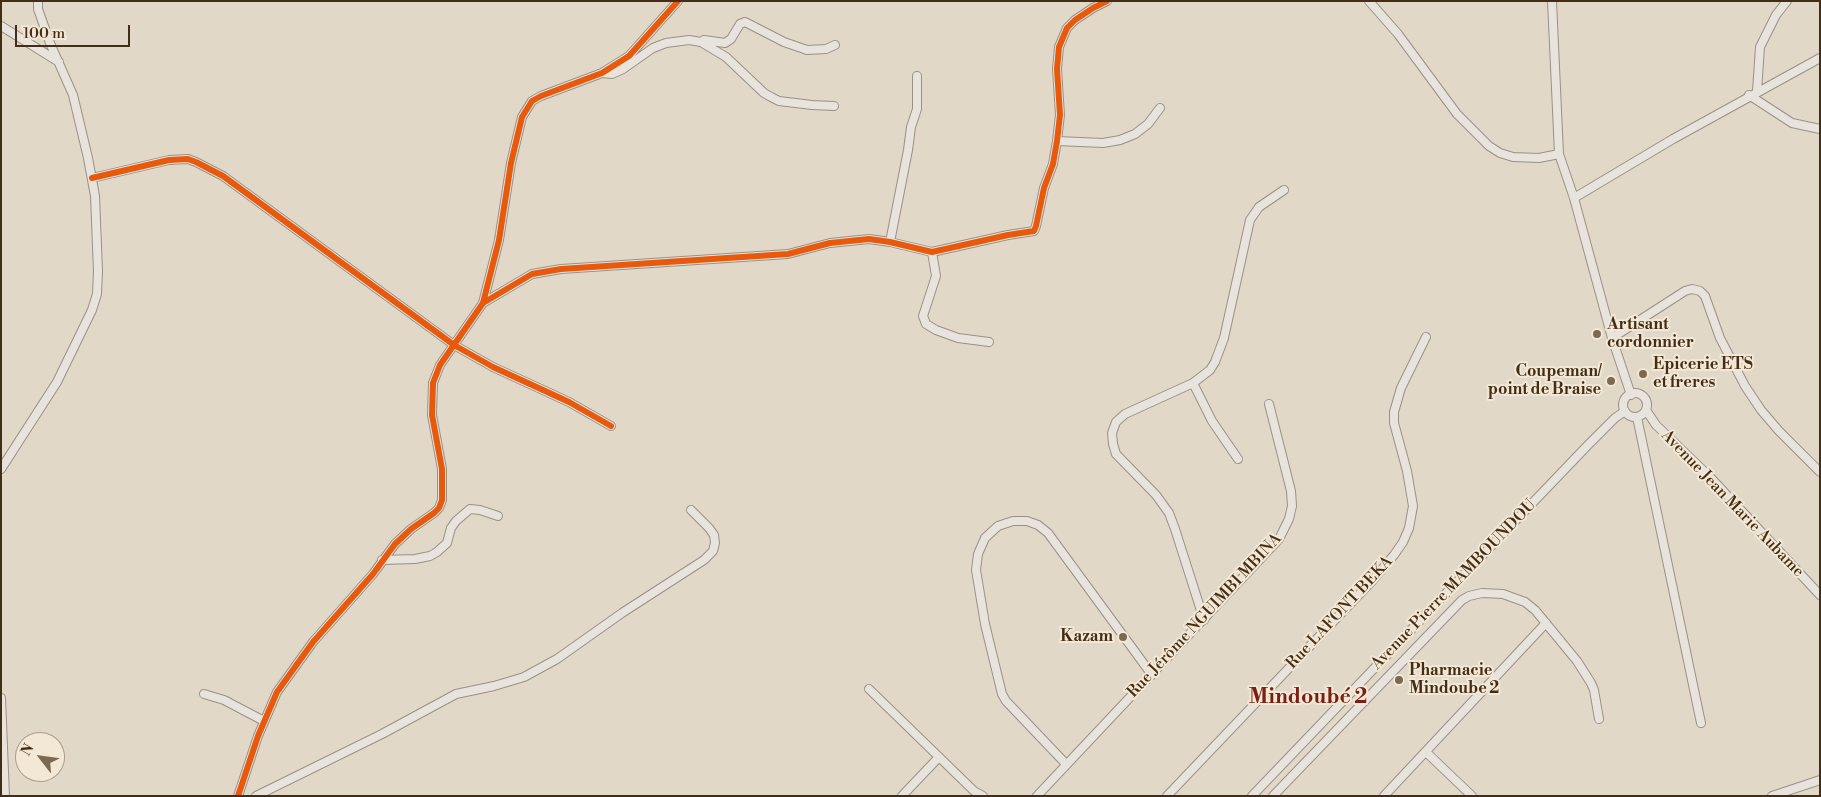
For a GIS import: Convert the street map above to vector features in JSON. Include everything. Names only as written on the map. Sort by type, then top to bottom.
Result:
[{"type":"street","points":[[1,469],[57,382],[88,319],[97,294],[97,225],[92,178],[73,94],[38,9],[38,1]]},
{"type":"street","points":[[238,796],[264,721],[277,692],[319,635],[373,574],[401,537],[434,512],[442,500],[442,469],[432,415],[433,384],[436,373],[483,303],[499,240],[511,163],[522,117],[532,101],[602,73],[629,56],[678,1]]},
{"type":"street","points":[[483,303],[524,278],[543,271],[788,254],[830,243],[869,240],[890,242],[932,252],[1034,231],[1044,188],[1053,164],[1057,142],[1060,115],[1056,69],[1059,47],[1067,28],[1075,20],[1107,1]]},
{"type":"street","points":[[1369,1],[1398,34],[1458,114],[1489,146],[1500,153],[1519,158],[1538,158],[1559,154]]},
{"type":"street","points":[[1552,1],[1559,154],[1574,198],[1612,338],[1631,395]]},
{"type":"street","points":[[1757,91],[1760,47],[1776,15],[1787,1]]},
{"type":"street","points":[[701,42],[704,40],[725,43],[731,39],[740,24],[745,22],[784,42],[807,50],[826,49],[835,46]]},
{"type":"street","points":[[1,26],[59,62]]},
{"type":"street","points":[[602,73],[612,74],[623,70],[652,48],[666,43],[689,40],[701,42],[726,57],[764,93],[779,101],[834,106]]},
{"type":"street","points":[[1574,198],[1749,95],[1820,58]]},
{"type":"street","points":[[890,242],[911,127],[917,109],[917,76]]},
{"type":"street","points":[[1749,95],[1792,122],[1820,129]]},
{"type":"street","points":[[1057,142],[1103,144],[1120,140],[1135,134],[1148,124],[1160,108]]},
{"type":"street","points":[[92,178],[169,160],[196,162],[223,176],[454,345],[493,367],[569,402],[610,426]]},
{"type":"street","points":[[1204,620],[1169,513],[1156,495],[1116,454],[1112,433],[1116,422],[1125,414],[1193,383],[1210,370],[1220,351],[1252,216],[1259,207],[1284,190]]},
{"type":"street","points":[[932,252],[936,276],[923,316],[926,324],[958,338],[989,342]]},
{"type":"street","points":[[1612,338],[1685,291],[1692,289],[1700,291],[1705,296],[1720,338],[1745,386],[1761,410],[1779,431],[1820,472]]},
{"type":"street","name":"Rue LAFONT BEKA","points":[[1167,796],[1372,582],[1402,542],[1409,528],[1413,506],[1407,471],[1394,423],[1394,412],[1401,388],[1426,337]]},
{"type":"street","points":[[1193,383],[1212,421],[1238,459]]},
{"type":"street","points":[[1637,394],[1645,399],[1647,404],[1646,410],[1638,417],[1630,416],[1624,408],[1625,400],[1631,395],[1637,394]]},
{"type":"street","name":"Rue Jérôme NGUIMBI MBINA","points":[[1037,796],[1279,539],[1289,519],[1292,506],[1291,491],[1270,404]]},
{"type":"street","name":"Avenue Jean Marie Aubame","points":[[1646,410],[1656,425],[1710,477],[1820,595]]},
{"type":"street","name":"Avenue Pierre MAMBOUNDOU","points":[[1252,796],[1449,589],[1615,418],[1625,411]]},
{"type":"street","points":[[1638,417],[1701,723]]},
{"type":"street","points":[[382,560],[416,559],[430,556],[437,552],[447,543],[451,528],[470,509],[498,516]]},
{"type":"street","points":[[256,796],[326,762],[456,694],[524,677],[557,659],[622,613],[704,560],[712,551],[715,543],[714,535],[691,510]]},
{"type":"street","points":[[1066,764],[1006,701],[1002,694],[981,608],[976,570],[978,554],[985,538],[998,526],[1013,521],[1027,522],[1048,532],[1152,675]]},
{"type":"street","points":[[1273,796],[1462,600],[1469,596],[1482,593],[1503,594],[1526,602],[1546,623],[1591,683],[1599,719]]},
{"type":"street","points":[[1384,796],[1546,623]]},
{"type":"street","points":[[869,690],[974,791],[983,796]]},
{"type":"street","points":[[204,694],[224,700],[264,721]]},
{"type":"street","points":[[1,698],[6,796]]},
{"type":"street","points":[[1426,752],[1472,796]]},
{"type":"street","points":[[902,796],[939,757]]},
{"type":"street","points":[[1772,796],[1820,780]]},
{"type":"cycle path","points":[[238,796],[258,736],[277,692],[313,642],[373,574],[395,544],[439,508],[442,500],[442,469],[432,415],[433,383],[440,365],[483,303],[499,240],[511,163],[522,117],[532,101],[602,73],[629,56],[678,1]]},
{"type":"cycle path","points":[[483,303],[532,274],[561,269],[788,254],[830,243],[869,239],[932,252],[1034,231],[1044,188],[1053,164],[1057,141],[1060,115],[1057,69],[1059,47],[1067,28],[1075,20],[1107,1]]},
{"type":"cycle path","points":[[92,178],[169,160],[188,159],[196,162],[223,176],[454,345],[493,367],[569,402],[611,426]]},
{"type":"place","name":"Artisant cordonnier","points":[[1597,334]]},
{"type":"place","name":"Epicerie ETS et freres","points":[[1643,374]]},
{"type":"place","name":"Coupeman/ point de Braise","points":[[1611,381]]},
{"type":"place","name":"Kazam","points":[[1123,637]]},
{"type":"place","name":"Pharmacie Mindoube 2","points":[[1399,680]]},
{"type":"district","name":"Mindoubé 2","points":[[1308,698]]}]
